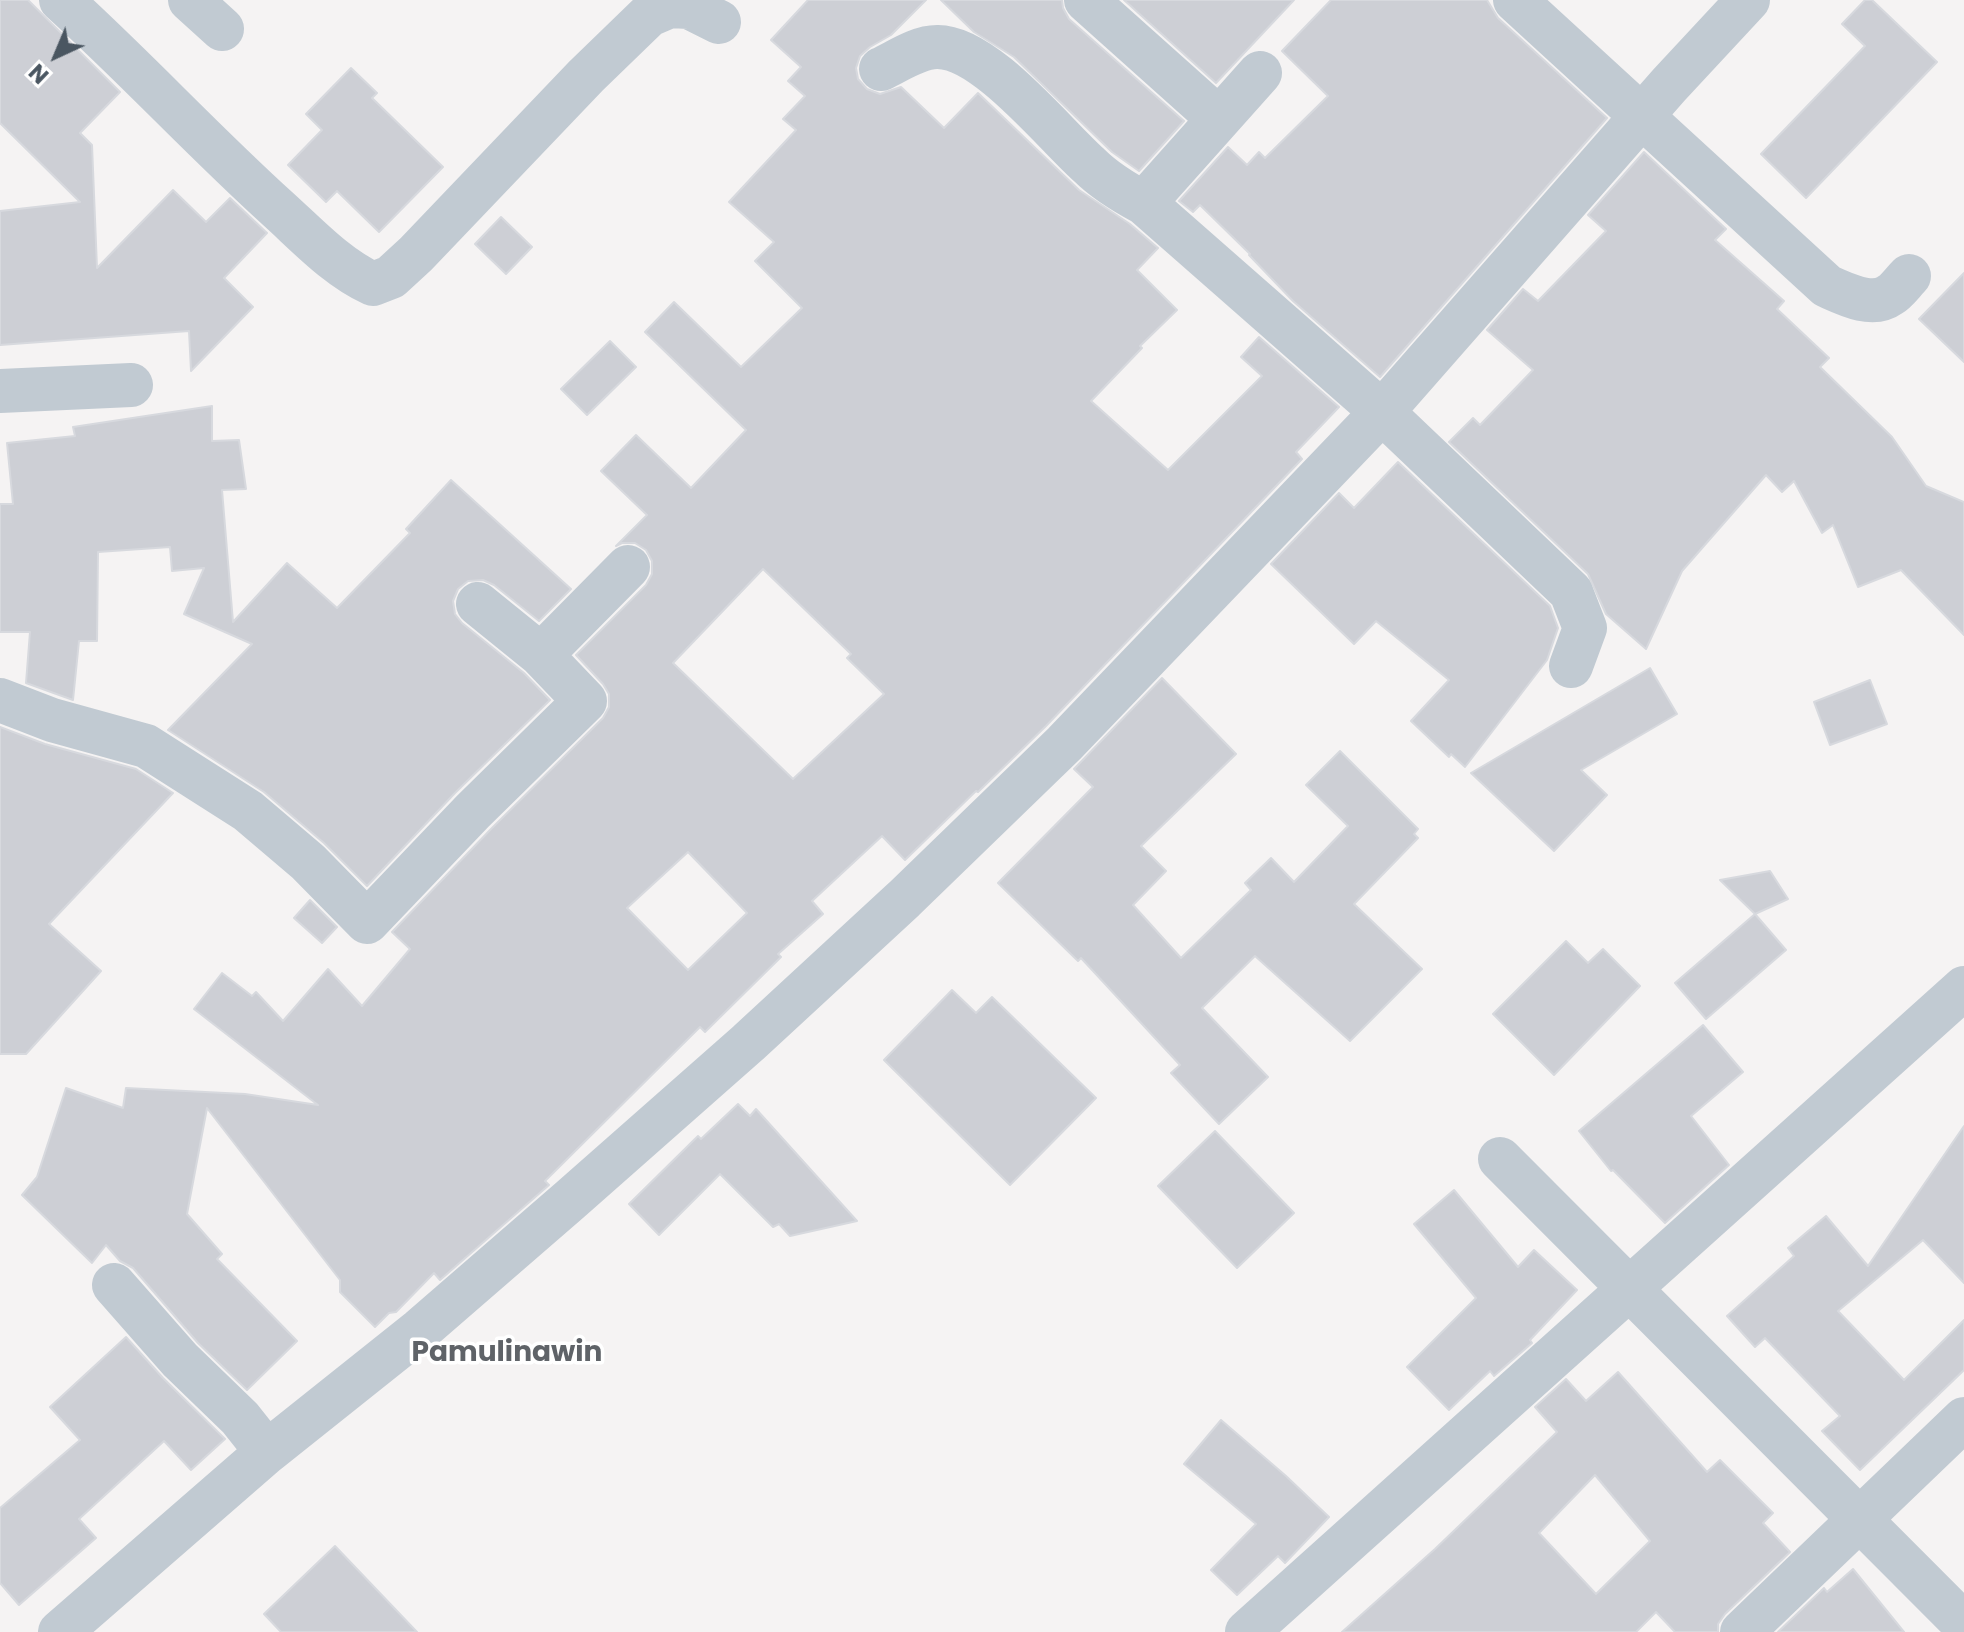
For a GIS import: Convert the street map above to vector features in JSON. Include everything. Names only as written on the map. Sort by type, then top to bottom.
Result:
[{"type":"street","points":[[61,0],[295,224],[353,275],[373,284],[391,277],[416,254],[586,76],[649,15],[670,6],[689,7],[719,22]]},
{"type":"street","points":[[190,0],[222,29]]},
{"type":"street","points":[[1086,0],[1219,119]]},
{"type":"street","points":[[1515,0],[1827,286],[1851,297],[1871,300],[1889,297],[1909,276]]},
{"type":"street","points":[[60,1632],[267,1452],[420,1330],[842,958],[1064,744],[1382,412],[1748,0]]},
{"type":"street","points":[[881,69],[914,53],[938,47],[961,52],[994,73],[1089,166],[1124,193],[1144,203],[1382,412],[1571,592],[1585,628],[1571,666]]},
{"type":"street","points":[[1144,203],[1260,73]]},
{"type":"street","points":[[0,391],[131,385]]},
{"type":"street","points":[[541,655],[628,567]]},
{"type":"street","points":[[0,700],[52,720],[146,746],[248,811],[308,862],[367,922],[473,811],[585,701],[541,655],[478,604]]},
{"type":"street","points":[[1247,1632],[1964,988]]},
{"type":"street","points":[[1500,1159],[1964,1624]]},
{"type":"street","points":[[114,1285],[180,1360],[240,1418],[267,1452]]},
{"type":"street","points":[[1742,1632],[1964,1419]]},
{"type":"building","points":[[0,0],[28,0],[120,92],[80,133],[92,145],[97,268],[173,190],[206,222],[230,198],[267,233],[224,278],[253,307],[191,371],[189,331],[0,345],[0,211],[80,202],[0,123]]},
{"type":"building","points":[[808,0],[926,0],[891,35],[860,56],[856,68],[858,79],[867,89],[880,94],[901,87],[944,128],[978,93],[1079,190],[1130,224],[1158,248],[1137,270],[1177,310],[1091,401],[1168,470],[1262,376],[1241,357],[1259,337],[1339,407],[1296,452],[1302,459],[1046,726],[978,792],[905,860],[882,836],[812,901],[823,914],[778,954],[781,957],[705,1032],[700,1027],[545,1181],[549,1185],[440,1280],[434,1273],[396,1312],[389,1313],[375,1327],[340,1292],[340,1280],[207,1108],[187,1214],[222,1254],[217,1259],[297,1341],[247,1390],[198,1343],[133,1268],[120,1261],[106,1245],[92,1263],[22,1195],[37,1177],[66,1088],[123,1108],[126,1088],[245,1094],[318,1105],[194,1009],[222,973],[252,996],[256,992],[283,1021],[328,969],[362,1006],[410,949],[392,932],[603,718],[609,707],[609,694],[576,655],[646,585],[652,574],[652,561],[646,550],[635,543],[616,546],[647,515],[601,471],[636,435],[691,488],[746,430],[645,332],[674,302],[741,367],[802,308],[755,261],[774,242],[729,202],[796,130],[783,119],[805,96],[788,81],[801,67],[771,40]],"holes":[[[763,569],[851,654],[847,658],[884,694],[793,779],[673,663]],[[688,852],[747,913],[688,970],[627,908]]]},
{"type":"building","points":[[941,0],[1062,0],[1069,19],[1184,121],[1139,171],[1112,152],[1014,57],[974,32]]},
{"type":"building","points":[[1124,0],[1294,0],[1216,83]]},
{"type":"building","points":[[1331,0],[1487,0],[1498,18],[1607,118],[1380,377],[1293,301],[1200,205],[1193,212],[1179,201],[1228,147],[1247,165],[1259,152],[1265,158],[1328,96],[1282,51]]},
{"type":"building","points":[[1865,0],[1872,0],[1937,62],[1806,198],[1761,154],[1865,46],[1842,24]]},
{"type":"building","points":[[351,68],[377,93],[372,98],[443,167],[379,232],[337,191],[326,202],[288,165],[322,130],[306,114]]},
{"type":"building","points":[[1644,152],[1726,229],[1715,240],[1784,301],[1777,309],[1829,358],[1820,367],[1892,437],[1926,486],[1964,502],[1964,635],[1901,570],[1858,587],[1833,525],[1822,533],[1794,481],[1782,492],[1766,475],[1682,571],[1646,649],[1606,614],[1588,574],[1449,442],[1473,418],[1480,425],[1533,370],[1487,330],[1523,289],[1538,301],[1606,231],[1588,215]]},
{"type":"building","points":[[501,217],[532,247],[506,274],[475,244]]},
{"type":"building","points":[[1964,273],[1964,362],[1919,319]]},
{"type":"building","points":[[610,341],[636,367],[587,415],[561,389]]},
{"type":"building","points":[[212,406],[212,441],[239,440],[246,489],[222,490],[233,622],[287,563],[337,608],[410,533],[406,529],[451,480],[571,589],[539,621],[494,585],[483,580],[468,581],[458,589],[453,601],[455,614],[462,623],[524,673],[550,700],[455,793],[367,886],[324,843],[264,792],[168,730],[252,644],[184,614],[204,568],[172,571],[170,547],[98,552],[97,641],[79,641],[73,700],[26,683],[30,632],[0,632],[0,504],[13,504],[7,443],[75,436],[73,427]]},
{"type":"building","points":[[1398,462],[1550,606],[1558,628],[1547,660],[1465,767],[1451,754],[1449,757],[1411,721],[1449,680],[1376,621],[1354,644],[1271,564],[1339,493],[1354,508]]},
{"type":"building","points":[[1650,668],[1677,714],[1581,770],[1607,795],[1554,851],[1471,773]]},
{"type":"building","points":[[1162,678],[1236,754],[1141,846],[1166,871],[1133,905],[1181,958],[1251,890],[1245,883],[1271,858],[1294,882],[1348,826],[1306,785],[1340,751],[1418,829],[1414,834],[1418,838],[1354,904],[1422,969],[1350,1041],[1255,956],[1202,1008],[1268,1077],[1219,1124],[1171,1073],[1180,1065],[1081,958],[1078,961],[998,883],[1093,787],[1074,769]]},
{"type":"building","points":[[1870,680],[1887,724],[1830,745],[1814,702]]},
{"type":"building","points":[[0,727],[45,744],[136,769],[173,793],[49,924],[101,971],[26,1054],[0,1054]]},
{"type":"building","points":[[1770,871],[1788,899],[1755,914],[1720,880]]},
{"type":"building","points":[[310,900],[337,927],[322,943],[294,918]]},
{"type":"building","points":[[1755,914],[1786,950],[1706,1019],[1675,983]]},
{"type":"building","points":[[1566,941],[1588,963],[1603,949],[1640,986],[1554,1075],[1493,1014]]},
{"type":"building","points":[[952,990],[976,1013],[992,997],[1096,1098],[1010,1185],[884,1060]]},
{"type":"building","points":[[1703,1025],[1743,1072],[1691,1116],[1729,1165],[1665,1223],[1611,1171],[1579,1131]]},
{"type":"building","points":[[738,1104],[750,1116],[756,1109],[857,1221],[790,1236],[779,1224],[773,1227],[720,1174],[659,1235],[629,1204],[698,1136],[701,1139]]},
{"type":"building","points":[[1964,1126],[1964,1283],[1923,1240],[1838,1311],[1904,1380],[1964,1320],[1964,1370],[1860,1470],[1822,1431],[1840,1416],[1765,1338],[1755,1347],[1727,1316],[1794,1256],[1788,1248],[1826,1216],[1868,1266]]},
{"type":"building","points":[[1215,1131],[1294,1213],[1237,1268],[1158,1186]]},
{"type":"building","points":[[1454,1190],[1518,1267],[1534,1250],[1577,1290],[1530,1340],[1532,1343],[1494,1376],[1490,1371],[1449,1410],[1407,1367],[1476,1298],[1414,1224]]},
{"type":"building","points":[[126,1337],[225,1439],[191,1470],[164,1441],[79,1519],[96,1538],[19,1605],[0,1583],[0,1508],[80,1440],[50,1407]]},
{"type":"building","points":[[1618,1372],[1707,1472],[1720,1460],[1773,1513],[1763,1523],[1790,1552],[1725,1614],[1718,1624],[1718,1632],[1675,1632],[1656,1612],[1636,1632],[1342,1632],[1435,1549],[1557,1432],[1535,1407],[1566,1379],[1586,1401]],"holes":[[[1595,1475],[1650,1541],[1596,1594],[1539,1533]]]},
{"type":"building","points":[[1221,1420],[1329,1517],[1285,1563],[1278,1556],[1237,1595],[1211,1570],[1256,1524],[1184,1464]]},
{"type":"building","points":[[335,1546],[417,1632],[281,1632],[264,1614]]},
{"type":"building","points":[[1853,1569],[1904,1632],[1778,1632],[1824,1588],[1827,1592]]},
{"type":"district","name":"Pamulinawin","points":[[507,1354]]}]
